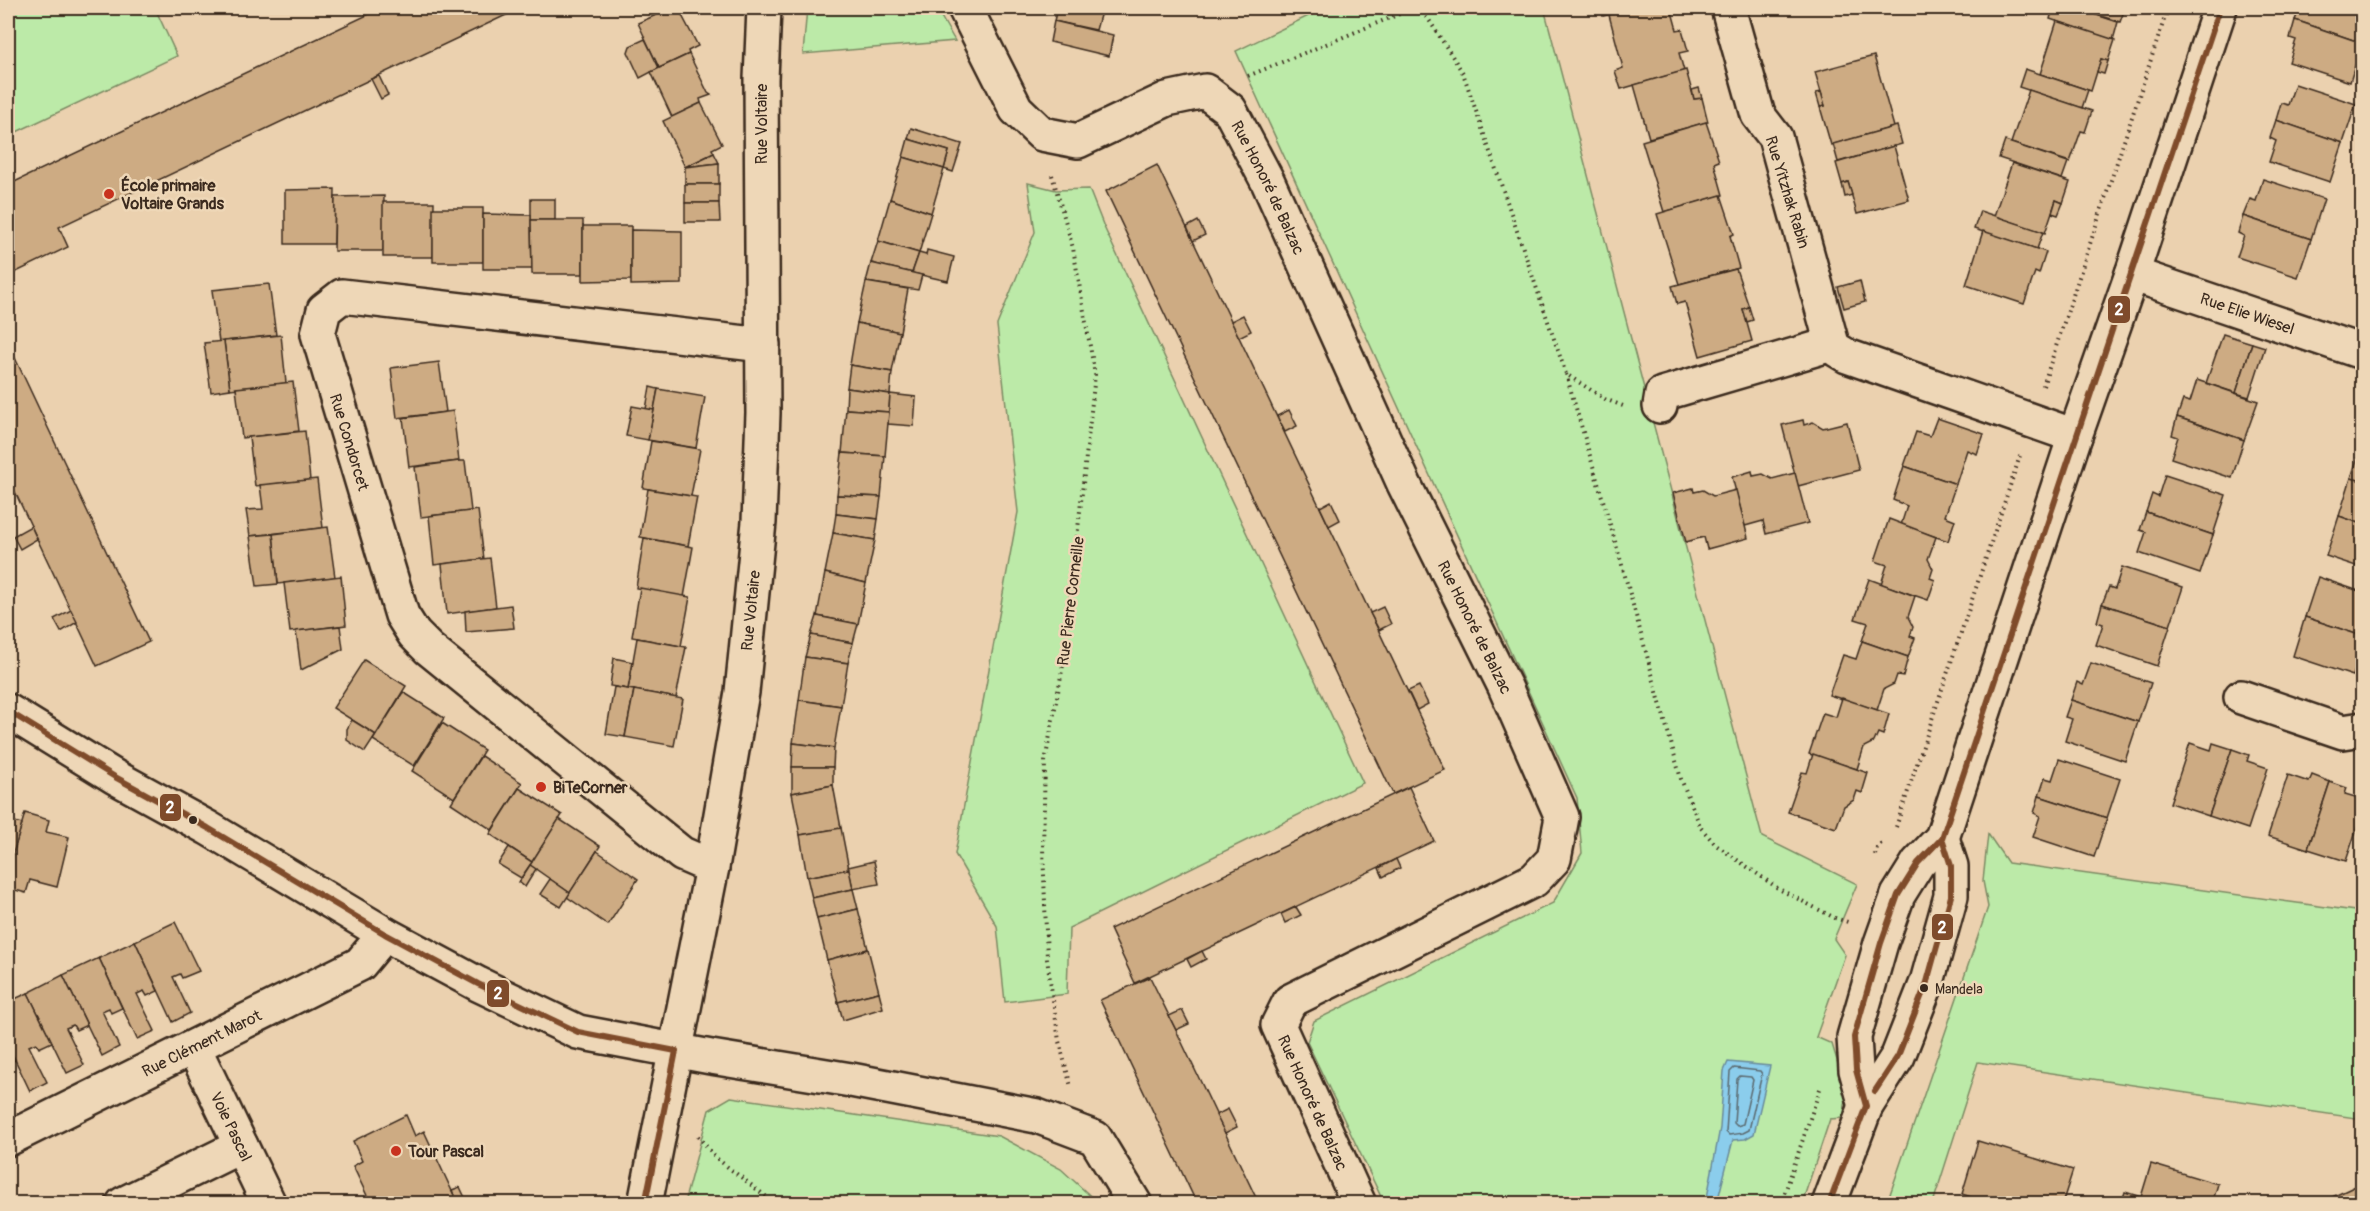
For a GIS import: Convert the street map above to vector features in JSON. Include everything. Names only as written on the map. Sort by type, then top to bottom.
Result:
[{"type":"street","name":"Rue Voltaire","points":[[645,1203],[712,867],[742,692],[759,522],[763,413],[761,80],[764,8]]},
{"type":"street","points":[[965,8],[1016,109],[1042,134],[1078,141],[1167,99],[1206,92]]},
{"type":"street","name":"Rue Yitzhak Rabin","points":[[1728,8],[1758,114],[1775,138],[1832,344]]},
{"type":"street","points":[[1866,1106],[1856,1070],[1854,1036],[1881,944],[1898,895],[1918,863],[1942,838],[2220,8]]},
{"type":"street","name":"Rue Honoré de Balzac","points":[[1206,92],[1230,110],[1268,182],[1394,463],[1505,687],[1562,817],[1554,859],[1534,880],[1290,1001],[1278,1024],[1359,1203]]},
{"type":"street","name":"Rue Elie Wiesel","points":[[2132,274],[2362,352]]},
{"type":"street","name":"Rue Condorcet","points":[[712,867],[682,854],[429,649],[414,634],[402,615],[318,334],[324,310],[342,296],[763,345]]},
{"type":"street","points":[[1660,406],[1662,394],[1832,344],[1847,356],[2075,436]]},
{"type":"street","points":[[2241,697],[2343,732],[2362,729]]},
{"type":"street","points":[[8,711],[115,777],[207,828],[385,934],[478,984],[578,1032],[851,1080],[1037,1116],[1095,1138],[1134,1203]]},
{"type":"street","points":[[1829,1203],[1866,1106],[1898,1056],[1930,971],[1951,896],[1951,867],[1942,838]]},
{"type":"street","name":"Rue Clément Marot","points":[[8,1139],[360,964],[385,934]]},
{"type":"street","name":"Voie Pascal","points":[[194,1048],[268,1203]]},
{"type":"street","points":[[123,1203],[241,1146]]},
{"type":"path","points":[[1206,92],[1232,84],[1260,69],[1415,8],[1436,30],[1462,73],[1566,374],[1681,779],[1701,828],[1716,845],[1779,889],[1835,918],[1854,924]]},
{"type":"path","points":[[1874,859],[1877,848],[1897,826],[1906,800],[2168,8]]},
{"type":"path","name":"Rue Pierre Corneille","points":[[1042,134],[1073,248],[1095,375],[1064,665],[1045,762],[1043,848],[1047,959],[1059,1041],[1069,1083],[1095,1138]]},
{"type":"path","points":[[1566,374],[1605,399],[1641,414],[1660,406]]},
{"type":"path","points":[[1782,1203],[1824,1078]]},
{"type":"path","points":[[664,1112],[688,1123],[717,1158],[776,1203]]},
{"type":"green space","points":[[8,8],[155,8],[177,56],[8,136]]},
{"type":"green space","points":[[807,8],[936,8],[955,41],[803,54]]},
{"type":"green space","points":[[1325,8],[1544,8],[1762,837],[1857,884],[1834,939],[1845,955],[1816,1037],[1832,1044],[1847,1093],[1843,1118],[1830,1119],[1802,1203],[1384,1203],[1307,1042],[1314,1021],[1553,903],[1582,853],[1577,798],[1236,51]]},
{"type":"green space","points":[[1028,183],[1056,190],[1089,189],[1104,227],[1363,783],[1069,928],[1067,994],[1005,1002],[997,926],[955,854],[1018,512],[997,325],[1035,232]]},
{"type":"green space","points":[[1988,834],[2008,863],[2362,912],[2362,1119],[1978,1062],[1933,1203],[1887,1203],[1988,907],[1983,881]]},
{"type":"green space","points":[[731,1097],[999,1136],[1061,1169],[1098,1203],[684,1203],[709,1110]]},
{"type":"water","points":[[1728,1062],[1770,1066],[1754,1134],[1745,1139],[1733,1140],[1717,1203],[1706,1203],[1720,1128],[1724,1071]]},
{"type":"building","points":[[382,8],[521,8],[59,227],[68,247],[8,276],[8,185]]},
{"type":"building","points":[[672,8],[678,8],[698,46],[688,51],[689,54],[659,68],[638,23]]},
{"type":"building","points":[[1057,8],[1102,8],[1096,30],[1054,21]]},
{"type":"building","points":[[1600,8],[1634,8],[1603,16]]},
{"type":"building","points":[[1634,8],[1671,8],[1677,30],[1682,29],[1688,51],[1679,53],[1684,71],[1621,89],[1615,71],[1623,68],[1609,15]]},
{"type":"building","points":[[2053,8],[2075,8],[2118,22],[2113,40],[2050,19]]},
{"type":"building","points":[[2075,8],[2125,8],[2120,22]]},
{"type":"building","points":[[2300,8],[2362,8],[2362,43],[2295,20]]},
{"type":"building","points":[[2295,20],[2362,43],[2350,82],[2289,62],[2296,40],[2290,38]]},
{"type":"building","points":[[1054,21],[1113,35],[1109,56],[1050,42]]},
{"type":"building","points":[[2057,21],[2115,40],[2108,61],[2101,59],[2091,91],[2040,74]]},
{"type":"building","points":[[645,39],[659,68],[640,78],[628,52],[630,46]]},
{"type":"building","points":[[689,54],[711,95],[700,99],[701,103],[672,117],[651,72]]},
{"type":"building","points":[[1874,56],[1894,127],[1831,145],[1820,107],[1825,106],[1815,72]]},
{"type":"building","points":[[2101,59],[2108,61],[2104,74],[2097,72]]},
{"type":"building","points":[[2025,69],[2088,90],[2082,108],[2019,87]]},
{"type":"building","points":[[1686,70],[1694,99],[1702,98],[1708,122],[1649,138],[1634,85]]},
{"type":"building","points":[[379,76],[388,95],[381,99],[371,79]]},
{"type":"building","points":[[2295,84],[2356,104],[2343,143],[2276,120],[2281,103],[2288,105]]},
{"type":"building","points":[[1699,88],[1702,98],[1694,99],[1692,90]]},
{"type":"building","points":[[2029,90],[2092,111],[2085,132],[2081,131],[2070,162],[2011,143]]},
{"type":"building","points":[[1821,92],[1825,106],[1820,107],[1816,93]]},
{"type":"building","points":[[701,103],[722,144],[712,149],[714,153],[685,167],[663,121]]},
{"type":"building","points":[[2276,120],[2343,143],[2330,182],[2269,162],[2276,141],[2270,138]]},
{"type":"building","points":[[1706,122],[1719,161],[1714,163],[1723,195],[1664,212],[1642,141]]},
{"type":"building","points":[[1897,126],[1902,144],[1838,162],[1833,144]]},
{"type":"building","points":[[911,128],[962,144],[953,172],[944,169],[949,151],[908,139]]},
{"type":"building","points":[[908,139],[949,151],[944,169],[903,157]]},
{"type":"building","points":[[2005,141],[2068,162],[2062,179],[1999,158]]},
{"type":"building","points":[[1894,146],[1909,200],[1857,214],[1848,182],[1842,184],[1836,163]]},
{"type":"building","points":[[714,153],[719,163],[685,167]]},
{"type":"building","points":[[903,157],[944,169],[931,213],[890,199]]},
{"type":"building","points":[[719,163],[719,184],[685,184],[685,167]]},
{"type":"building","points":[[2012,163],[2070,182],[2063,203],[2056,200],[2045,233],[1994,216]]},
{"type":"building","points":[[1157,165],[1445,770],[1393,794],[1106,191]]},
{"type":"building","points":[[2263,179],[2324,199],[2311,239],[2243,216],[2250,199],[2256,201]]},
{"type":"building","points":[[1848,182],[1852,195],[1845,197],[1842,184]]},
{"type":"building","points":[[685,184],[719,184],[719,203],[685,203]]},
{"type":"building","points":[[335,189],[334,244],[285,244],[285,190]]},
{"type":"building","points":[[1721,195],[1734,234],[1730,236],[1739,268],[1679,284],[1657,214]]},
{"type":"building","points":[[384,196],[383,251],[334,251],[335,197]]},
{"type":"building","points":[[531,199],[555,199],[555,220],[531,220]]},
{"type":"building","points":[[890,199],[931,213],[919,253],[878,241]]},
{"type":"building","points":[[2056,200],[2063,203],[2058,215],[2052,213]]},
{"type":"building","points":[[383,202],[434,202],[433,257],[383,257]]},
{"type":"building","points":[[685,203],[719,203],[720,222],[685,222]]},
{"type":"building","points":[[433,208],[483,208],[483,262],[433,262]]},
{"type":"building","points":[[1980,211],[2043,232],[2037,249],[1974,229]]},
{"type":"building","points":[[483,214],[531,215],[532,269],[483,269]]},
{"type":"building","points":[[2243,216],[2311,239],[2298,277],[2237,257],[2244,236],[2238,233]]},
{"type":"building","points":[[531,220],[583,220],[583,274],[532,274]]},
{"type":"building","points":[[1198,221],[1205,235],[1193,241],[1187,227]]},
{"type":"building","points":[[583,226],[631,226],[631,280],[583,281]]},
{"type":"building","points":[[631,230],[682,231],[682,284],[631,285]]},
{"type":"building","points":[[1983,231],[2046,252],[2039,274],[2035,272],[2024,304],[1966,285]]},
{"type":"building","points":[[878,241],[919,253],[912,273],[871,263]]},
{"type":"building","points":[[927,250],[954,257],[948,281],[912,273],[919,253],[926,255]]},
{"type":"building","points":[[871,263],[922,275],[918,290],[866,282]]},
{"type":"building","points":[[1736,269],[1749,307],[1743,309],[1752,341],[1700,356],[1685,302],[1677,304],[1672,286]]},
{"type":"building","points":[[1860,281],[1865,302],[1844,308],[1838,287]]},
{"type":"building","points":[[866,282],[908,289],[900,332],[857,323]]},
{"type":"building","points":[[269,284],[276,335],[219,342],[212,290]]},
{"type":"building","points":[[1749,307],[1753,320],[1747,322],[1743,309]]},
{"type":"building","points":[[1243,315],[1251,331],[1239,337],[1231,321]]},
{"type":"building","points":[[857,323],[900,332],[892,372],[850,365]]},
{"type":"building","points":[[2223,334],[2252,343],[2236,393],[2206,383]]},
{"type":"building","points":[[281,335],[286,383],[230,389],[224,341]]},
{"type":"building","points":[[224,341],[230,389],[211,392],[204,343]]},
{"type":"building","points":[[8,343],[149,642],[97,666],[8,477]]},
{"type":"building","points":[[2252,343],[2265,347],[2249,397],[2236,393]]},
{"type":"building","points":[[439,362],[446,412],[397,418],[391,368]]},
{"type":"building","points":[[850,365],[892,372],[890,394],[847,388]]},
{"type":"building","points":[[2197,380],[2258,401],[2244,440],[2177,417],[2183,400],[2190,402]]},
{"type":"building","points":[[293,382],[299,431],[242,438],[236,388]]},
{"type":"building","points":[[650,387],[658,389],[654,410],[646,409]]},
{"type":"building","points":[[847,388],[890,394],[889,412],[846,409]]},
{"type":"building","points":[[658,389],[705,397],[696,448],[648,440]]},
{"type":"building","points":[[890,394],[916,397],[914,426],[888,424]]},
{"type":"building","points":[[632,406],[654,410],[648,440],[626,436]]},
{"type":"building","points":[[846,409],[889,412],[885,456],[842,453]]},
{"type":"building","points":[[1289,410],[1297,426],[1285,432],[1277,416]]},
{"type":"building","points":[[453,411],[459,461],[409,467],[403,418]]},
{"type":"building","points":[[2177,417],[2244,440],[2232,478],[2171,458],[2178,437],[2172,435]]},
{"type":"building","points":[[1937,418],[1984,434],[1977,454],[1967,450],[1956,484],[1904,466],[1916,432],[1930,436]]},
{"type":"building","points":[[1803,420],[1804,425],[1813,422],[1823,428],[1847,422],[1859,470],[1798,486],[1782,425]]},
{"type":"building","points":[[305,431],[310,480],[255,486],[249,437]]},
{"type":"building","points":[[651,441],[700,449],[691,496],[643,488]]},
{"type":"building","points":[[2362,444],[2362,481],[2351,478]]},
{"type":"building","points":[[842,453],[885,456],[881,497],[837,495]]},
{"type":"building","points":[[465,461],[471,511],[421,517],[415,467]]},
{"type":"building","points":[[1904,466],[1956,484],[1945,516],[1955,520],[1948,541],[1901,525],[1907,506],[1893,500]]},
{"type":"building","points":[[1752,471],[1753,476],[1763,474],[1772,479],[1795,473],[1808,523],[1766,534],[1763,521],[1745,526],[1732,477]]},
{"type":"building","points":[[2165,475],[2226,495],[2213,535],[2146,512],[2152,494],[2158,497]]},
{"type":"building","points":[[2351,478],[2362,481],[2362,524],[2339,516]]},
{"type":"building","points":[[317,479],[323,528],[250,536],[246,510],[263,509],[260,485]]},
{"type":"building","points":[[1693,488],[1694,492],[1703,490],[1713,496],[1736,490],[1748,538],[1707,549],[1704,537],[1686,542],[1673,493]]},
{"type":"building","points":[[648,489],[697,497],[688,546],[640,537]]},
{"type":"building","points":[[837,495],[881,497],[878,519],[836,514]]},
{"type":"building","points":[[1331,501],[1340,520],[1329,526],[1320,507]]},
{"type":"building","points":[[478,510],[484,559],[434,565],[429,516]]},
{"type":"building","points":[[2146,512],[2213,535],[2200,574],[2139,553],[2146,532],[2140,530]]},
{"type":"building","points":[[836,514],[878,519],[875,540],[833,533]]},
{"type":"building","points":[[2339,516],[2362,524],[2362,568],[2326,556]]},
{"type":"building","points":[[1889,519],[1936,537],[1928,559],[1933,569],[1930,578],[1935,580],[1928,600],[1881,584],[1887,565],[1875,561]]},
{"type":"building","points":[[31,526],[37,539],[20,549],[13,536]]},
{"type":"building","points":[[328,527],[335,577],[278,584],[273,534]]},
{"type":"building","points":[[833,533],[875,540],[866,583],[825,573]]},
{"type":"building","points":[[273,534],[278,584],[257,586],[250,536]]},
{"type":"building","points":[[644,538],[693,547],[684,597],[636,588]]},
{"type":"building","points":[[490,558],[496,607],[447,614],[442,564]]},
{"type":"building","points":[[2122,567],[2183,587],[2170,626],[2102,604],[2109,587],[2115,589]]},
{"type":"building","points":[[825,573],[866,583],[858,624],[817,616]]},
{"type":"building","points":[[341,576],[346,625],[290,632],[284,583]]},
{"type":"building","points":[[2318,577],[2362,592],[2362,636],[2305,617]]},
{"type":"building","points":[[1869,579],[1915,596],[1908,617],[1913,627],[1910,636],[1915,638],[1908,657],[1862,641],[1868,623],[1855,619]]},
{"type":"building","points":[[640,588],[690,597],[681,646],[632,637]]},
{"type":"building","points":[[2102,604],[2170,626],[2157,666],[2096,645],[2103,624],[2097,622]]},
{"type":"building","points":[[511,605],[514,628],[466,632],[465,611]]},
{"type":"building","points":[[1383,607],[1391,624],[1379,630],[1370,613]]},
{"type":"building","points":[[71,610],[77,622],[61,632],[54,619]]},
{"type":"building","points":[[817,616],[858,624],[853,643],[811,635]]},
{"type":"building","points":[[2305,617],[2362,636],[2362,655],[2360,654],[2353,676],[2293,656]]},
{"type":"building","points":[[340,626],[343,649],[301,670],[296,631]]},
{"type":"building","points":[[811,635],[853,643],[848,663],[805,657]]},
{"type":"building","points":[[637,638],[686,647],[676,698],[628,689]]},
{"type":"building","points":[[1862,641],[1908,657],[1903,676],[1897,675],[1894,684],[1884,689],[1877,710],[1829,695],[1843,655],[1856,659]]},
{"type":"building","points":[[805,657],[848,663],[841,706],[799,700]]},
{"type":"building","points":[[614,658],[633,662],[628,689],[610,686]]},
{"type":"building","points":[[364,660],[406,686],[376,735],[333,708]]},
{"type":"building","points":[[2091,663],[2151,683],[2138,722],[2071,700],[2077,682],[2083,685]]},
{"type":"building","points":[[1419,686],[1428,704],[1417,710],[1408,691]]},
{"type":"building","points":[[614,687],[634,690],[625,737],[606,734]]},
{"type":"building","points":[[634,690],[683,699],[674,746],[625,737]]},
{"type":"building","points":[[403,692],[444,718],[414,766],[373,740]]},
{"type":"building","points":[[1842,698],[1889,714],[1883,735],[1878,733],[1874,742],[1864,747],[1857,769],[1809,754],[1823,713],[1836,717]]},
{"type":"building","points":[[799,700],[841,706],[834,748],[793,743]]},
{"type":"building","points":[[2071,700],[2138,722],[2125,761],[2065,741],[2072,719],[2065,717]]},
{"type":"building","points":[[352,720],[376,735],[365,752],[347,740],[347,729]]},
{"type":"building","points":[[442,723],[484,750],[454,798],[412,771]]},
{"type":"building","points":[[793,743],[834,748],[833,767],[792,767]]},
{"type":"building","points":[[2190,743],[2211,750],[2213,743],[2232,749],[2209,816],[2170,803]]},
{"type":"building","points":[[2232,749],[2249,755],[2247,761],[2268,768],[2248,829],[2209,816]]},
{"type":"building","points":[[1813,754],[1868,773],[1862,793],[1857,791],[1854,800],[1844,806],[1836,828],[1788,812],[1802,772],[1807,773]]},
{"type":"building","points":[[481,756],[522,783],[492,830],[451,803]]},
{"type":"building","points":[[2059,759],[2120,779],[2107,818],[2039,796],[2045,778],[2052,780]]},
{"type":"building","points":[[792,767],[833,767],[833,785],[792,793]]},
{"type":"building","points":[[2288,775],[2309,782],[2312,775],[2330,782],[2308,849],[2268,836]]},
{"type":"building","points":[[2330,782],[2347,788],[2345,794],[2362,799],[2362,813],[2346,861],[2308,849]]},
{"type":"building","points":[[833,785],[841,828],[800,835],[792,793]]},
{"type":"building","points":[[1409,787],[1434,841],[1135,983],[1110,929]]},
{"type":"building","points":[[519,788],[562,815],[532,862],[490,834]]},
{"type":"building","points":[[2039,796],[2107,818],[2094,857],[2033,837],[2040,816],[2034,813]]},
{"type":"building","points":[[25,813],[49,820],[46,832],[69,837],[57,887],[30,880],[26,893],[8,888],[8,870]]},
{"type":"building","points":[[559,819],[600,846],[570,893],[530,865]]},
{"type":"building","points":[[8,820],[22,824],[8,870]]},
{"type":"building","points":[[841,828],[849,869],[807,877],[800,835]]},
{"type":"building","points":[[509,847],[532,862],[521,878],[498,864]]},
{"type":"building","points":[[597,851],[638,879],[608,925],[567,897]]},
{"type":"building","points":[[1396,859],[1400,868],[1383,877],[1379,868]]},
{"type":"building","points":[[874,861],[879,884],[853,889],[848,867]]},
{"type":"building","points":[[530,865],[536,869],[525,887],[519,882]]},
{"type":"building","points":[[849,869],[853,889],[812,898],[807,877]]},
{"type":"building","points":[[550,879],[570,893],[561,907],[540,894]]},
{"type":"building","points":[[853,889],[858,909],[817,919],[812,898]]},
{"type":"building","points":[[1296,907],[1301,915],[1285,923],[1281,914]]},
{"type":"building","points":[[858,909],[868,949],[827,960],[817,919]]},
{"type":"building","points":[[175,922],[199,971],[182,978],[180,974],[173,977],[190,1013],[173,1022],[135,941]]},
{"type":"building","points":[[135,941],[158,991],[147,996],[144,991],[137,994],[155,1031],[137,1039],[99,958]]},
{"type":"building","points":[[868,949],[879,992],[838,1002],[827,960]]},
{"type":"building","points":[[1202,951],[1206,959],[1191,967],[1187,959]]},
{"type":"building","points":[[99,958],[122,1008],[111,1013],[109,1008],[102,1011],[119,1047],[102,1056],[63,975]]},
{"type":"building","points":[[63,975],[87,1025],[76,1030],[73,1025],[66,1028],[84,1065],[67,1073],[28,993]]},
{"type":"building","points":[[1150,977],[1259,1204],[1197,1204],[1100,1000]]},
{"type":"building","points":[[879,992],[883,1008],[843,1020],[838,1002]]},
{"type":"building","points":[[28,993],[52,1042],[39,1048],[36,1043],[29,1046],[47,1082],[30,1091],[8,1045],[8,1002]]},
{"type":"building","points":[[1182,1010],[1189,1024],[1176,1030],[1169,1016]]},
{"type":"building","points":[[8,1045],[15,1060],[8,1063]]},
{"type":"building","points":[[1228,1109],[1237,1127],[1225,1133],[1216,1115]]},
{"type":"building","name":"Tour Pascal","points":[[406,1115],[415,1136],[424,1131],[458,1204],[371,1204],[353,1166],[362,1161],[353,1141]]},
{"type":"building","points":[[1978,1141],[2073,1170],[2062,1204],[1991,1204],[1962,1194]]},
{"type":"building","points":[[2151,1164],[2218,1184],[2212,1204],[2121,1204],[2125,1192],[2141,1197]]},
{"type":"building","points":[[2362,1183],[2362,1204],[2325,1204],[2324,1201]]},
{"type":"building","points":[[460,1187],[468,1204],[458,1204],[452,1190]]},
{"type":"transit line","name":"2","points":[[1829,1204],[1866,1106],[1856,1070],[1854,1037],[1881,943],[1898,895],[1918,863],[1942,838],[2220,8]]},
{"type":"transit line","name":"2","points":[[8,711],[115,777],[208,828],[385,934],[478,984],[578,1032],[676,1051]]},
{"type":"transit line","name":"2","points":[[1875,1091],[1898,1056],[1927,982],[1951,896],[1951,866],[1943,841]]},
{"type":"transit line","name":"2","points":[[645,1204],[676,1051]]},
{"type":"place","name":"École primaire Voltaire Grands","points":[[109,194]]},
{"type":"place","name":"BiTeCorner","points":[[541,787]]},
{"type":"place","name":"Mandela","points":[[1924,988]]},
{"type":"place","name":"Tour Pascal","points":[[396,1151]]}]
